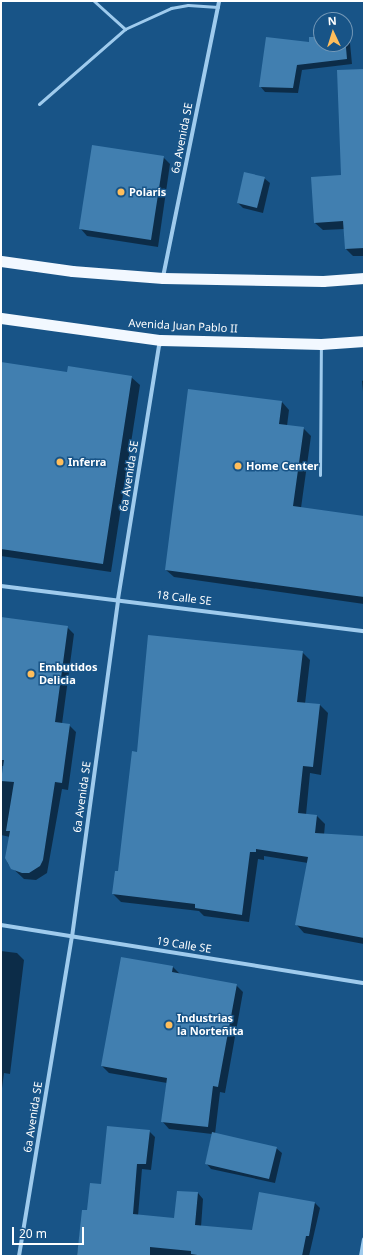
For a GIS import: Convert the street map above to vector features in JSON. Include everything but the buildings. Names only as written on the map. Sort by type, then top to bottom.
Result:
[{"type":"highway","points":[[1,261],[72,271],[163,278],[323,281],[364,278]]},
{"type":"highway","name":"Avenida Juan Pablo II","points":[[1,318],[160,340],[321,344],[364,341]]},
{"type":"street","name":"6a Avenida SE","points":[[163,278],[219,1]]},
{"type":"street","name":"6a Avenida SE","points":[[20,1256],[72,937],[118,599],[160,340]]},
{"type":"street","name":"18 Calle SE","points":[[1,586],[118,599],[364,631]]},
{"type":"street","name":"19 Calle SE","points":[[1,926],[364,983]]},
{"type":"street","points":[[361,1256],[364,1239]]},
{"type":"lane","points":[[94,1],[124,29]]},
{"type":"lane","points":[[39,104],[124,29],[171,8],[188,5],[218,7]]},
{"type":"lane","points":[[320,475],[321,344]]},
{"type":"place","name":"Polaris","points":[[121,192]]},
{"type":"place","name":"Inferra","points":[[60,462]]},
{"type":"place","name":"Home Center","points":[[238,466]]},
{"type":"place","name":"Embutidos Delicia","points":[[31,674]]},
{"type":"place","name":"Industrias la Norteñita","points":[[169,1025]]}]
